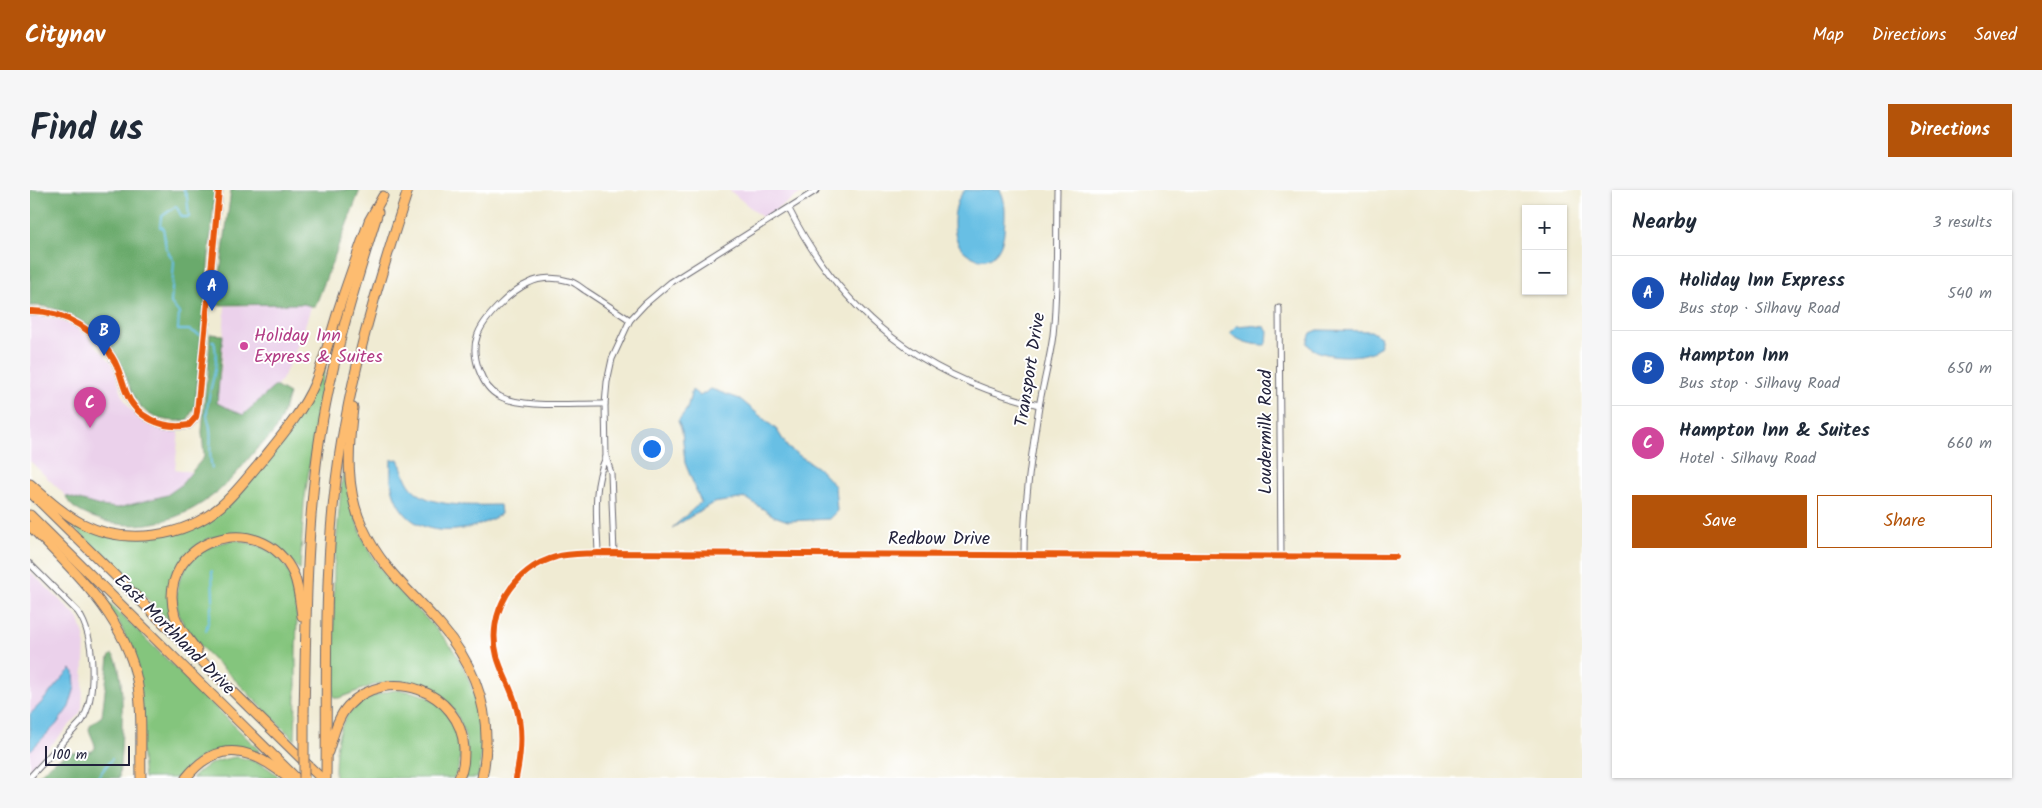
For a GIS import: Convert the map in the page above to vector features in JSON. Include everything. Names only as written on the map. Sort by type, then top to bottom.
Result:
[{"type":"highway","points":[[326,778],[329,738],[331,532],[338,468],[352,385],[375,292],[408,190]]},
{"type":"highway","points":[[30,484],[61,510],[82,524],[106,532],[128,536],[150,536],[174,531],[200,520],[220,507],[279,440],[314,384],[369,220],[384,193]]},
{"type":"highway","points":[[304,778],[304,714],[310,524],[316,463],[325,404],[338,343],[384,193]]},
{"type":"highway","points":[[352,385],[353,408],[348,445],[349,472],[362,528],[377,555],[394,578],[441,626],[459,649],[474,679],[482,702],[487,727],[486,778]]},
{"type":"highway","name":"East Morthland Drive","points":[[30,492],[208,668]]},
{"type":"highway","name":"East Morthland Drive","points":[[30,515],[296,778]]},
{"type":"highway","points":[[30,526],[91,590],[111,617],[123,639],[137,678],[141,714],[141,778]]},
{"type":"highway","points":[[306,650],[299,592],[295,577],[284,559],[271,547],[255,539],[240,536],[224,537],[202,546],[187,559],[177,578],[173,593],[173,607],[177,622],[208,668],[320,778]]},
{"type":"highway","points":[[329,738],[347,706],[364,694],[382,686],[407,686],[427,691],[446,705],[458,723],[464,742],[465,762],[459,778]]},
{"type":"highway","points":[[482,778],[487,746]]},
{"type":"highway","points":[[186,778],[194,768],[206,759],[225,752],[242,752],[262,758],[288,778]]},
{"type":"street","points":[[30,311],[57,314],[84,328],[110,353],[118,368],[130,401],[145,417],[171,426],[189,425],[193,422],[197,412],[219,190]]},
{"type":"street","points":[[614,554],[611,473],[606,457],[605,404],[612,359],[630,320],[670,282],[818,190]]},
{"type":"street","name":"Transport Drive","points":[[1024,555],[1024,513],[1027,485],[1039,405],[1052,338],[1057,290],[1057,190]]},
{"type":"street","points":[[790,209],[801,232],[836,283],[853,302],[904,348],[932,365],[970,384],[1039,405]]},
{"type":"street","points":[[605,404],[527,403],[512,401],[498,396],[482,378],[474,350],[477,336],[481,326],[517,290],[528,283],[542,278],[570,281],[630,320]]},
{"type":"street","name":"Loudermilk Road","points":[[1278,308],[1280,556]]},
{"type":"street","points":[[598,553],[596,490],[599,473],[606,457]]},
{"type":"street","name":"Redbow Drive","points":[[516,778],[520,758],[519,723],[516,706],[497,655],[495,640],[499,611],[506,594],[516,582],[534,567],[556,557],[598,553],[1396,558]]},
{"type":"street","points":[[30,564],[78,612],[84,620],[91,642],[91,695],[87,713],[82,721],[30,777]]},
{"type":"shaded area","points":[[729,190],[806,190],[763,218]]},
{"type":"shaded area","points":[[303,304],[311,307],[301,338],[282,380],[243,415],[217,403],[222,361],[225,306]]},
{"type":"shaded area","points":[[35,315],[57,319],[77,328],[112,363],[124,399],[131,410],[148,424],[166,430],[179,431],[175,469],[191,472],[180,486],[167,495],[118,508],[100,506],[66,496],[30,461],[30,316]]},
{"type":"shaded area","points":[[30,571],[79,619],[85,639],[82,708],[79,715],[30,768]]},
{"type":"green space","points":[[30,190],[215,190],[195,406],[188,419],[180,421],[154,417],[139,404],[117,357],[91,328],[55,309],[30,306]]},
{"type":"green space","points":[[231,190],[360,190],[315,307],[303,304],[216,305]]},
{"type":"green space","points":[[210,334],[223,335],[217,403],[243,415],[275,386],[289,394],[276,429],[222,488],[203,503],[174,517],[143,525],[111,523],[82,512],[70,504],[66,496],[100,506],[118,508],[167,495],[180,486],[204,457],[202,432]]},
{"type":"green space","points":[[325,364],[304,503],[300,570],[275,545],[262,538],[235,533],[208,539],[195,547],[171,585],[169,600],[175,626],[68,522],[112,537],[198,525],[270,454]]},
{"type":"green space","points":[[343,467],[354,513],[372,556],[395,587],[452,648],[470,682],[476,701],[481,740],[478,778],[463,778],[467,761],[463,728],[445,700],[432,690],[417,683],[391,681],[339,698],[335,698],[333,695],[334,568]]},
{"type":"green space","points":[[236,540],[258,546],[278,557],[287,569],[294,589],[297,612],[295,740],[196,641],[185,626],[178,611],[178,586],[182,574],[190,562],[201,552],[213,545]]},
{"type":"green space","points":[[94,588],[259,750],[258,752],[246,749],[215,751],[192,764],[180,778],[144,778],[131,650],[120,624]]},
{"type":"green space","points":[[112,654],[117,662],[122,693],[119,778],[37,778],[62,757],[72,753],[88,752],[95,748],[89,729],[91,724],[102,716],[109,657]]},
{"type":"green space","points":[[396,690],[425,696],[434,701],[449,716],[458,736],[460,747],[460,758],[454,778],[335,778],[337,744],[345,719],[353,709],[364,701],[378,694]]},
{"type":"green space","points":[[236,757],[260,764],[280,778],[192,778],[212,763]]},
{"type":"water","points":[[965,190],[1000,190],[1004,200],[1004,232],[999,248],[991,257],[979,259],[972,256],[964,251],[956,238],[954,229],[955,211],[957,203]]},
{"type":"water","points":[[1236,326],[1265,327],[1268,332],[1265,345],[1251,344],[1235,337],[1230,332]]},
{"type":"water","points":[[1318,330],[1371,331],[1379,336],[1381,345],[1376,350],[1357,355],[1344,356],[1321,353],[1312,349],[1307,343],[1311,333]]},
{"type":"water","points":[[711,389],[740,399],[777,430],[788,448],[818,468],[835,486],[837,511],[829,519],[788,521],[774,516],[746,498],[713,503],[672,528],[701,502],[685,463],[682,431],[678,421],[687,409],[692,390],[700,396]]},
{"type":"water","points":[[398,459],[409,484],[419,494],[429,499],[452,504],[500,505],[501,514],[486,522],[453,530],[437,530],[422,526],[409,517],[399,505],[392,487],[391,460]]},
{"type":"water","points":[[71,669],[74,672],[75,687],[69,707],[56,725],[30,751],[30,714]]},
{"type":"waterway","points":[[184,190],[187,197],[189,217],[182,217],[176,206],[161,217],[160,227],[163,227],[166,248],[174,262],[171,303],[179,313],[178,330],[189,330],[200,335]]},
{"type":"waterway","points":[[212,341],[214,341],[216,361],[207,414],[210,427],[210,458],[212,468]]},
{"type":"waterway","points":[[206,631],[213,599],[212,571]]},
{"type":"waterway","points":[[97,778],[112,759]]},
{"type":"cycle path","points":[[30,311],[55,314],[68,319],[90,332],[100,341],[115,362],[130,401],[143,415],[151,420],[169,425],[189,425],[196,417],[197,412],[219,190]]},
{"type":"cycle path","points":[[516,778],[520,751],[520,724],[514,699],[497,656],[496,624],[507,594],[516,582],[528,571],[556,557],[571,554],[598,553],[1396,557]]},
{"type":"place","name":"Holiday Inn Express","points":[[212,311]]},
{"type":"place","name":"Holiday Inn Express & Suites","points":[[244,346]]},
{"type":"place","name":"Hampton Inn","points":[[104,356]]},
{"type":"place","name":"Hampton Inn & Suites","points":[[90,428]]}]
